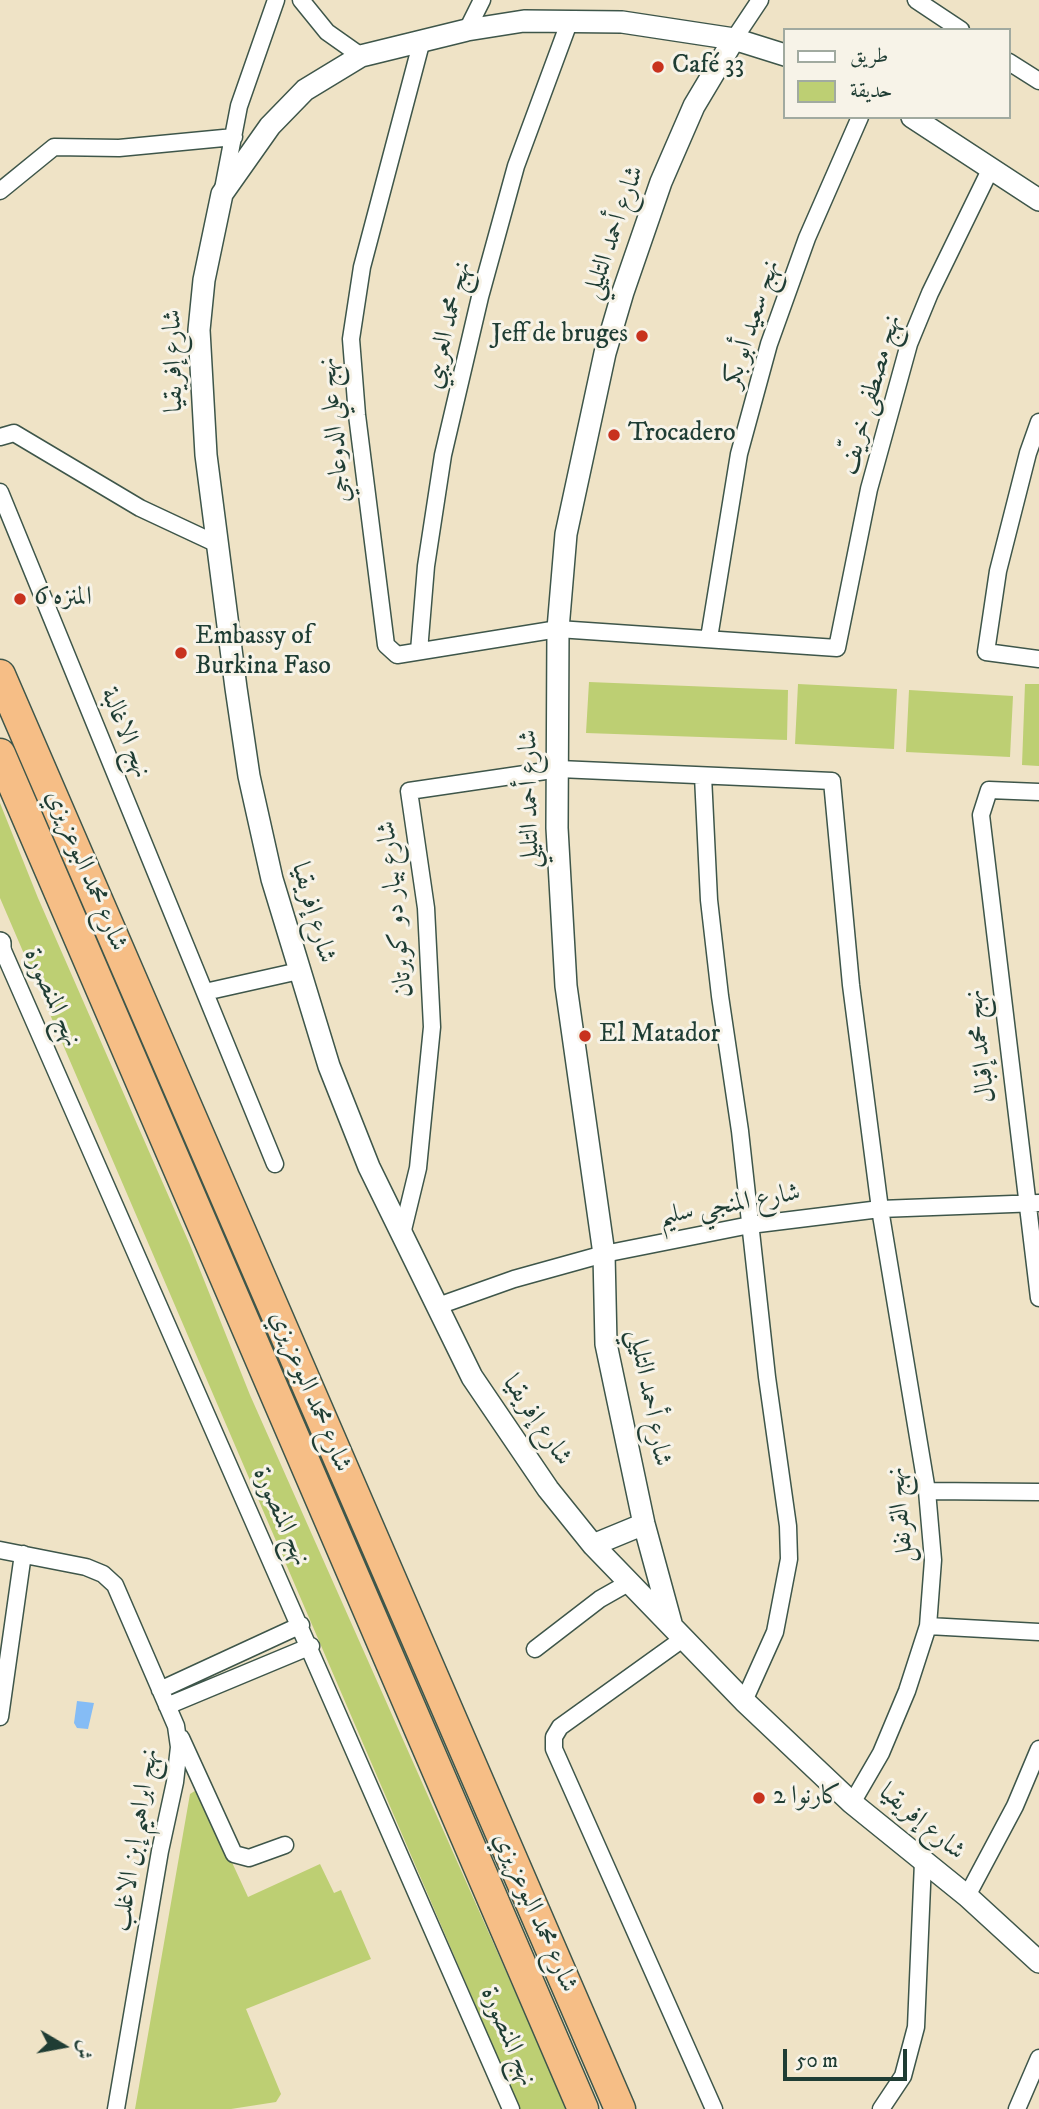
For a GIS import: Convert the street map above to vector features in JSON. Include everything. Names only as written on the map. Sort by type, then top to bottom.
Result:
[{"type":"highway","name":"شارع محمد البوعزيزي","points":[[0,675],[620,2109]]},
{"type":"highway","name":"شارع محمد البوعزيزي","points":[[0,754],[583,2109]]},
{"type":"street","points":[[222,194],[239,106],[276,0]]},
{"type":"street","points":[[301,0],[327,32],[361,56]]},
{"type":"street","points":[[467,30],[482,0]]},
{"type":"street","name":"شارع أحمد التليلي","points":[[678,1632],[645,1524],[606,1344],[604,1254],[566,986],[557,828],[558,629],[566,534],[605,354],[623,292],[661,182],[694,106],[760,0]]},
{"type":"street","points":[[916,0],[958,28]]},
{"type":"street","name":"نهج محمد العريبي","points":[[419,651],[426,566],[443,455],[480,297],[516,166],[570,20]]},
{"type":"street","name":"شارع إفريقيا","points":[[783,54],[734,39],[622,22],[524,22],[467,30],[361,56],[304,90],[270,126],[222,194],[204,280],[199,330],[206,455],[217,544],[249,776],[272,879],[299,971],[329,1066],[353,1126],[472,1377],[507,1431],[593,1545],[744,1701],[852,1802],[967,1896],[1039,1962]]},
{"type":"street","name":"نهج علي الدوعاجي","points":[[422,40],[362,267],[351,339],[357,415],[386,645],[397,655],[558,629],[837,648]]},
{"type":"street","points":[[1011,63],[1039,81]]},
{"type":"street","name":"نهج سعيد أبو بكر","points":[[709,638],[739,454],[769,344],[807,238],[859,119]]},
{"type":"street","points":[[915,119],[1039,200]]},
{"type":"street","points":[[0,191],[54,147],[119,148],[234,137]]},
{"type":"street","name":"نهج مصطفى خريّف","points":[[837,648],[869,489],[909,344],[940,272],[991,168]]},
{"type":"street","points":[[1039,422],[1028,453],[998,570],[986,652],[1039,659]]},
{"type":"street","points":[[0,437],[14,433],[139,508],[217,544]]},
{"type":"street","name":"نهج الاغالبة","points":[[0,492],[275,1164]]},
{"type":"street","name":"شارع بيار دو كوبرتان","points":[[402,1234],[418,1168],[432,1027],[426,908],[409,791],[559,769],[832,781]]},
{"type":"street","points":[[703,776],[709,900],[788,1526],[789,1559],[775,1632],[744,1701]]},
{"type":"street","name":"نهج القرنفل","points":[[832,781],[851,985],[880,1209],[927,1491],[933,1560],[929,1626],[907,1691],[881,1753],[852,1802]]},
{"type":"street","name":"نهج محمد إقبال","points":[[1039,792],[989,790],[981,815],[1032,1203],[1039,1298]]},
{"type":"street","name":"نهج المنصورة","points":[[0,947],[311,1646],[511,2109]]},
{"type":"street","points":[[205,992],[299,971]]},
{"type":"street","name":"شارع المنجي سليم","points":[[438,1306],[514,1279],[604,1254],[750,1225],[880,1209],[1032,1203]]},
{"type":"street","points":[[927,1491],[1039,1492]]},
{"type":"street","points":[[593,1545],[645,1524]]},
{"type":"street","name":"نهج ابراهيم إبن الاغلب","points":[[0,1550],[86,1567],[103,1574],[116,1585],[176,1726],[179,1747],[175,1782],[160,1851],[116,2109]]},
{"type":"street","points":[[0,1717],[23,1554]]},
{"type":"street","points":[[535,1649],[600,1600],[630,1583]]},
{"type":"street","points":[[160,1690],[301,1625]]},
{"type":"street","points":[[929,1626],[1039,1632]]},
{"type":"street","points":[[678,1632],[560,1727],[554,1737],[554,1749],[714,2109]]},
{"type":"street","points":[[167,1706],[311,1646]]},
{"type":"street","points":[[176,1726],[234,1854],[249,1858],[285,1845]]},
{"type":"street","points":[[967,1896],[1015,1806],[1039,1749]]},
{"type":"street","points":[[881,2109],[903,2076],[916,2027],[923,1861]]},
{"type":"street","points":[[1017,2109],[1039,2058]]},
{"type":"green space","points":[[589,682],[788,690],[787,740],[586,733]]},
{"type":"green space","points":[[798,684],[897,689],[894,749],[795,744]]},
{"type":"green space","points":[[1025,684],[1039,684],[1039,766],[1022,765]]},
{"type":"green space","points":[[909,690],[1013,696],[1010,757],[906,752]]},
{"type":"green space","points":[[0,803],[38,898],[190,1245],[250,1395],[567,2109],[520,2109],[0,898]]},
{"type":"green space","points":[[198,1789],[248,1897],[320,1864],[334,1893],[341,1890],[371,1959],[246,2009],[281,2094],[276,2102],[231,2109],[135,2109],[190,1794]]},
{"type":"water","points":[[77,1701],[94,1703],[88,1729],[77,1728],[74,1723]]},
{"type":"place","name":"Café 33","points":[[658,67]]},
{"type":"place","name":"Jeff de bruges","points":[[642,336]]},
{"type":"place","name":"Trocadero","points":[[614,435]]},
{"type":"place","name":"المنزه 6","points":[[20,599]]},
{"type":"place","name":"Embassy of Burkina Faso","points":[[181,653]]},
{"type":"place","name":"El Matador","points":[[585,1036]]},
{"type":"place","name":"كارنوا 2","points":[[759,1798]]}]
